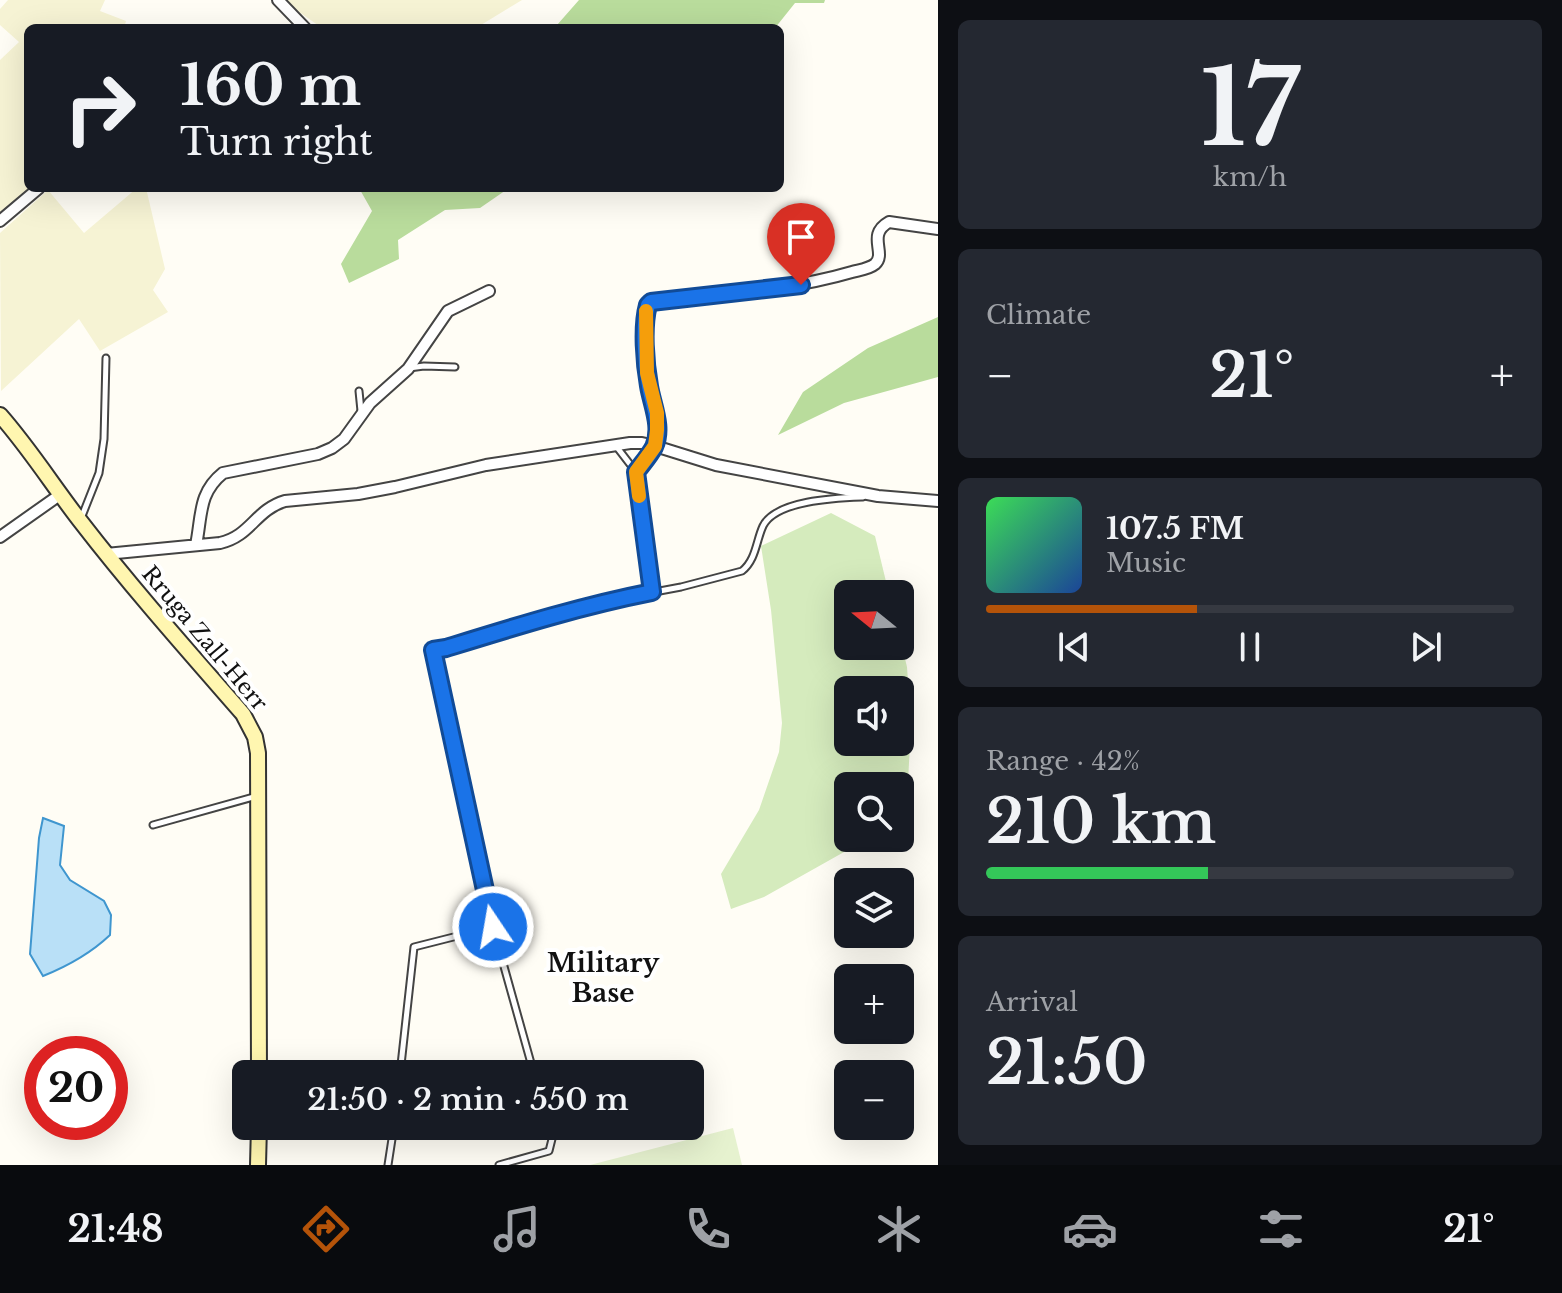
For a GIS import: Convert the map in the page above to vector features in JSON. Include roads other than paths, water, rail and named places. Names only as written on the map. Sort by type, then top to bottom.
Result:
[{"type":"main road","name":"Rruga Zall-Herr","points":[[0,415],[28,447],[106,554],[243,714],[255,737],[258,753],[259,1060]]},
{"type":"main road","points":[[258,1165],[259,1140]]},
{"type":"street","points":[[278,0],[301,24]]},
{"type":"street","points":[[0,221],[34,192]]},
{"type":"street","points":[[655,446],[657,413],[649,386],[646,354],[648,305],[651,302],[801,285],[832,278],[876,263],[879,259],[876,240],[882,225],[889,222],[938,229]]},
{"type":"street","points":[[196,545],[203,501],[214,480],[223,473],[318,454],[332,448],[344,439],[362,412],[408,369],[448,311],[489,291]]},
{"type":"street","points":[[106,554],[233,540],[242,535],[263,512],[285,501],[358,494],[486,465],[642,443],[716,465],[878,496],[938,501]]},
{"type":"street","points":[[0,537],[61,494]]},
{"type":"lane","points":[[80,521],[99,473],[104,439],[106,358]]},
{"type":"lane","points":[[408,369],[455,367]]},
{"type":"lane","points":[[359,391],[362,412]]},
{"type":"lane","points":[[616,446],[636,472],[652,592]]},
{"type":"lane","points":[[636,472],[655,446]]},
{"type":"lane","points":[[530,1060],[493,927],[433,650],[544,617],[681,587],[746,569],[763,526],[772,515],[806,502],[828,498],[878,496]]},
{"type":"lane","points":[[153,825],[258,796]]},
{"type":"lane","points":[[402,1060],[414,947],[493,927]]},
{"type":"lane","points":[[388,1165],[392,1140]]},
{"type":"lane","points":[[499,1165],[549,1151],[552,1140]]},
{"type":"water","points":[[43,818],[64,826],[60,865],[70,880],[104,901],[111,915],[110,935],[78,959],[43,976],[30,954]]},
{"type":"district","name":"Military Base","points":[[603,978]]}]
